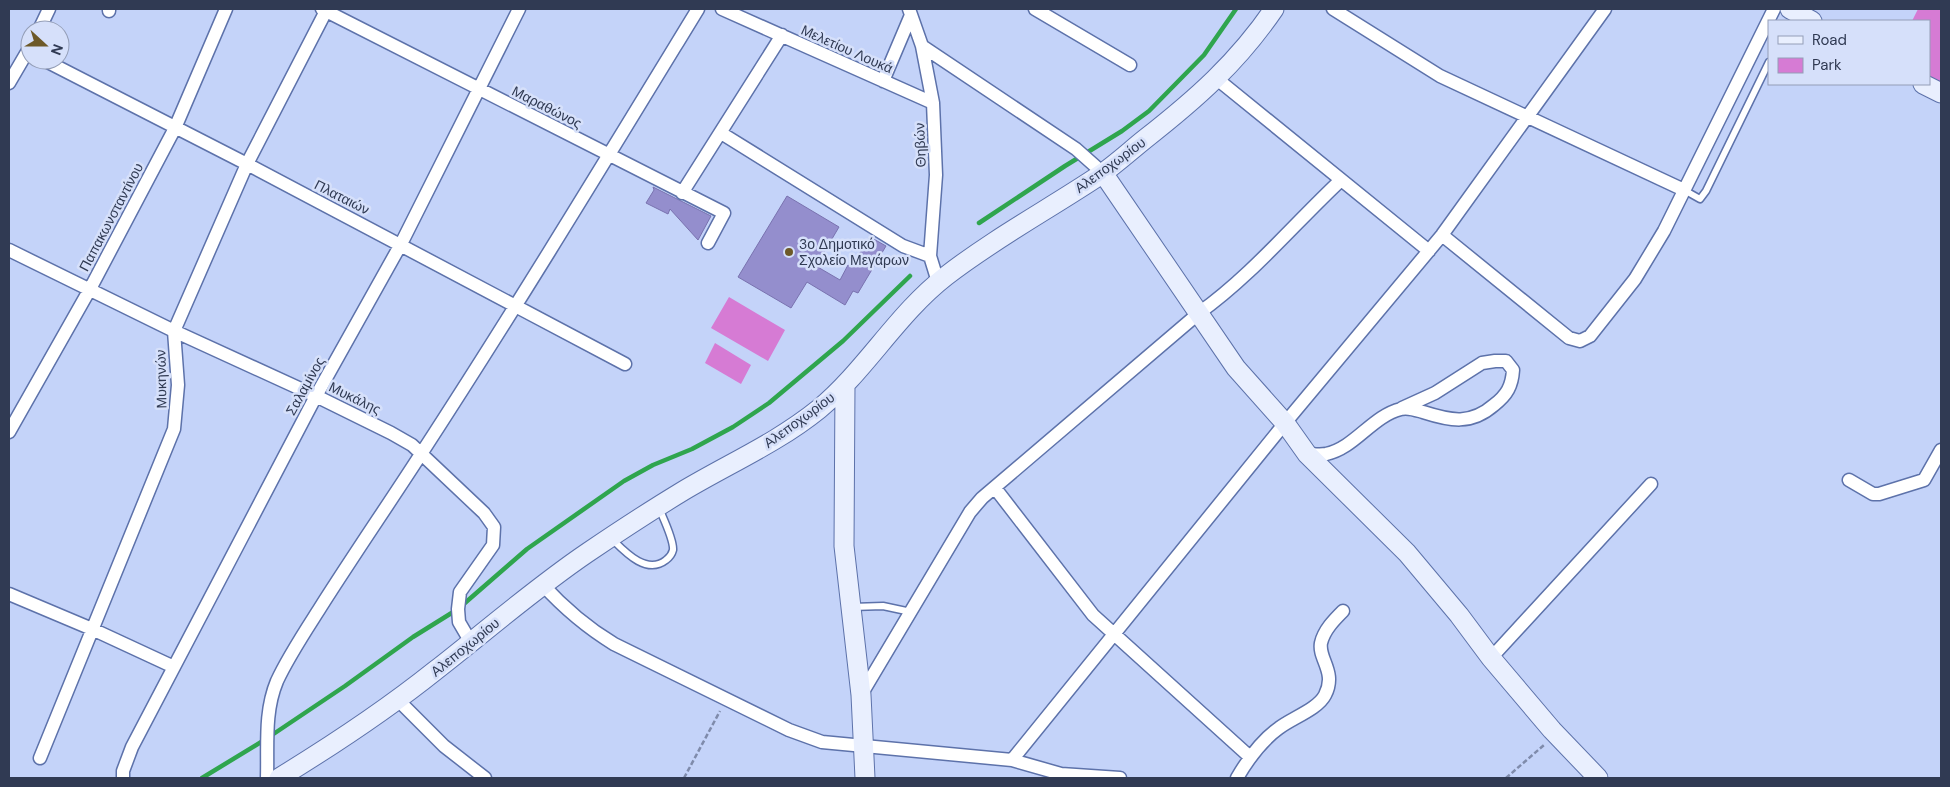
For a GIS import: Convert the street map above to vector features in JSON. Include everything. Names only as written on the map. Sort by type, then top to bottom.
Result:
[{"type":"main road","name":"Αλεποχωρίου","points":[[279,778],[334,744],[398,700],[542,584],[683,491],[762,448],[817,410],[846,384],[910,310],[938,282],[1176,115],[1217,79],[1254,37],[1274,9]]},
{"type":"main road","points":[[1792,12],[1810,20]]},
{"type":"main road","points":[[1925,85],[1941,93]]},
{"type":"main road","points":[[1100,170],[1236,368],[1264,402],[1285,423],[1307,454],[1407,553],[1459,615],[1491,658],[1557,735],[1598,778]]},
{"type":"main road","points":[[846,384],[844,546],[861,695],[865,746],[865,778]]},
{"type":"street","name":"Παπακωνσταντίνου","points":[[9,432],[90,289],[176,128],[226,9]]},
{"type":"street","name":"Σαλαμίνος","points":[[123,778],[123,772],[132,747],[316,396],[402,244],[519,9]]},
{"type":"street","points":[[267,778],[266,739],[270,707],[277,681],[349,562],[421,454],[698,9]]},
{"type":"street","name":"Μελετίου Λουκά","points":[[722,9],[933,103]]},
{"type":"street","points":[[1334,9],[1440,76],[1684,190]]},
{"type":"street","points":[[1012,760],[1285,423],[1442,236],[1605,9]]},
{"type":"street","name":"Μαραθώνος","points":[[325,10],[608,156],[724,213],[708,243]]},
{"type":"street","name":"Μυκηνών","points":[[40,758],[174,428],[178,385],[174,331],[247,164],[325,10]]},
{"type":"street","points":[[1041,10],[1130,65]]},
{"type":"street","points":[[883,82],[910,12]]},
{"type":"street","name":"Θηβών","points":[[910,12],[922,46],[933,103],[936,175],[930,256],[938,282]]},
{"type":"street","points":[[1442,236],[1569,338],[1580,341],[1590,336],[1635,279],[1664,231],[1768,21]]},
{"type":"street","points":[[682,193],[782,35]]},
{"type":"street","points":[[922,46],[1076,149],[1100,170]]},
{"type":"street","points":[[9,83],[20,65]]},
{"type":"street","name":"Πλαταιών","points":[[63,70],[402,244],[514,306],[626,364]]},
{"type":"street","points":[[1217,79],[1429,252]]},
{"type":"street","points":[[721,133],[903,246],[930,256]]},
{"type":"street","points":[[861,695],[970,512],[982,498],[1219,298],[1283,239],[1307,212],[1341,180]]},
{"type":"street","name":"Μυκάλης","points":[[9,250],[174,331],[316,396],[412,445],[484,514],[494,527],[493,545],[460,592],[459,622],[473,641]]},
{"type":"street","points":[[1307,454],[1327,454],[1346,444],[1376,420],[1402,408],[1435,393],[1482,363],[1506,361],[1513,370],[1512,383],[1504,397],[1483,414],[1469,420],[1440,418],[1413,409],[1402,408]]},
{"type":"street","points":[[1849,480],[1873,494],[1914,484],[1924,480],[1932,469],[1941,450]]},
{"type":"street","points":[[1491,658],[1651,484]]},
{"type":"street","points":[[995,488],[1076,596],[1093,615],[1250,757]]},
{"type":"street","points":[[542,584],[565,609],[592,631],[614,644],[807,737],[822,742],[1012,760],[1061,774],[1120,778]]},
{"type":"street","points":[[9,594],[92,628],[174,667]]},
{"type":"street","points":[[1237,778],[1250,757],[1279,728],[1319,704],[1326,694],[1329,684],[1328,672],[1326,661],[1321,652],[1321,644],[1328,628],[1343,611]]},
{"type":"street","points":[[398,700],[444,746],[485,778]]},
{"type":"lane","points":[[1684,190],[1700,199],[1706,191],[1768,64]]},
{"type":"lane","points":[[611,538],[638,560],[655,566],[662,563],[671,556],[673,550],[672,542],[658,507]]},
{"type":"lane","points":[[851,607],[883,606],[911,612]]},
{"type":"path","points":[[684,778],[726,698]]},
{"type":"path","points":[[1506,778],[1557,735]]},
{"type":"green space","points":[[1918,9],[1941,9],[1941,83],[1930,77],[1930,20],[1912,20]]},
{"type":"green space","points":[[729,297],[785,330],[768,361],[711,328]]},
{"type":"green space","points":[[715,343],[751,365],[741,384],[705,363]]},
{"type":"building","points":[[653,187],[711,216],[698,240],[670,209],[668,214],[646,203],[654,190]]},
{"type":"building","name":"3ο Δημοτικό Σχολείο Μεγάρων","points":[[787,196],[839,227],[816,266],[840,280],[848,265],[851,267],[870,237],[886,246],[858,293],[853,291],[845,305],[807,282],[791,308],[738,277]]},
{"type":"waterway","points":[[979,223],[1122,131],[1149,111],[1204,55],[1236,9]]},
{"type":"waterway","points":[[202,778],[266,739],[413,637],[458,609],[527,549],[624,481],[653,465],[692,449],[733,427],[769,403],[843,341],[910,276]]},
{"type":"place","name":"3ο Δημοτικό Σχολείο Μεγάρων","points":[[789,252]]}]
